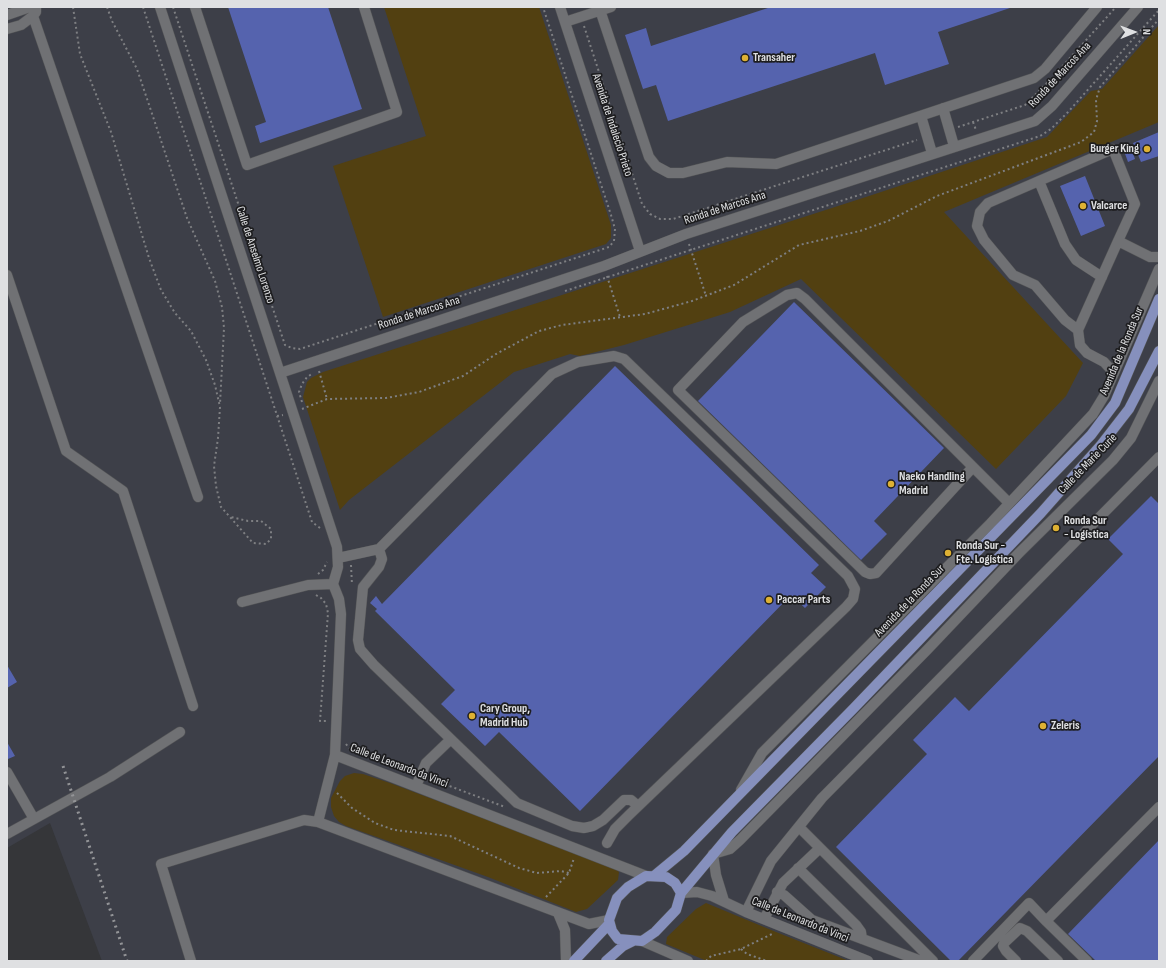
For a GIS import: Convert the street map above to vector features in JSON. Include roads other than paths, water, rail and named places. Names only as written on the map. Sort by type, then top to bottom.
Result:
[{"type":"main road","name":"Avenida de la Ronda Sur","points":[[651,875],[684,851],[840,693],[993,527],[1104,419],[1115,402],[1124,383],[1159,299]]},
{"type":"main road","points":[[606,961],[623,946],[655,932],[676,910],[680,893],[732,832],[854,708],[1041,513],[1116,428],[1144,384],[1159,351]]},
{"type":"main road","points":[[574,961],[609,922],[617,898],[628,887],[651,875],[666,876],[675,883],[680,893]]},
{"type":"main road","points":[[609,922],[618,939],[637,941]]},
{"type":"street","name":"Calle de Anselmo Lorenzo","points":[[160,7],[335,542],[338,558]]},
{"type":"street","points":[[195,7],[247,166],[397,112],[364,7]]},
{"type":"street","name":"Avenida de Indalecio Prieto","points":[[560,7],[640,251]]},
{"type":"street","points":[[565,22],[600,9],[611,7]]},
{"type":"street","points":[[600,9],[649,158],[656,166],[669,173],[683,173],[727,162],[776,164],[1034,78],[1045,69],[1097,7]]},
{"type":"street","name":"Ronda de Marcos Ana","points":[[280,373],[604,266],[686,234],[1035,120],[1052,106],[1138,7]]},
{"type":"street","points":[[7,14],[33,10]]},
{"type":"street","points":[[7,29],[21,25],[33,10]]},
{"type":"street","points":[[33,10],[198,497]]},
{"type":"street","points":[[943,108],[954,146]]},
{"type":"street","points":[[921,116],[932,153]]},
{"type":"street","points":[[1078,330],[1065,320],[1035,285],[1013,275],[984,240],[977,226],[980,212],[988,203],[1114,149],[1135,204],[1078,330],[1080,345],[1087,353],[1104,362],[1114,373]]},
{"type":"street","points":[[1038,181],[1064,244],[1076,260],[1102,277]]},
{"type":"street","points":[[1118,241],[1150,257],[1159,257]]},
{"type":"street","points":[[993,527],[1009,503],[1093,414],[1104,396],[1159,269]]},
{"type":"street","points":[[7,275],[66,451],[123,491],[193,706]]},
{"type":"street","points":[[973,468],[876,573],[870,574],[864,572],[678,390],[742,322],[787,295],[797,293],[805,299],[1009,503]]},
{"type":"street","points":[[336,756],[341,614],[339,599],[333,584],[338,558],[379,549],[552,374],[578,362],[614,356],[624,359],[848,576],[855,589],[853,599],[846,607],[638,806],[615,829],[607,843]]},
{"type":"street","name":"Calle de Marie Curie","points":[[713,854],[730,849],[740,840],[927,650],[1019,553],[1113,460],[1131,438],[1159,381]]},
{"type":"street","points":[[746,912],[771,861],[822,798],[1159,457]]},
{"type":"street","points":[[1010,545],[1019,553]]},
{"type":"street","points":[[379,549],[382,560],[379,567],[363,587],[358,640],[360,649],[374,666],[517,803],[572,826],[584,828],[593,826],[603,820],[624,800],[631,800],[638,806]]},
{"type":"street","points":[[242,602],[308,585],[333,584]]},
{"type":"street","points":[[7,834],[110,777],[180,732]]},
{"type":"street","points":[[416,786],[426,763],[450,740]]},
{"type":"street","name":"Calle de Leonardo da Vinci","points":[[318,822],[326,788],[336,756],[651,875]]},
{"type":"street","points":[[7,772],[34,819]]},
{"type":"street","points":[[1046,921],[1159,807]]},
{"type":"street","points":[[191,961],[161,864],[304,820],[318,822],[589,924],[609,922]]},
{"type":"street","points":[[799,827],[926,960]]},
{"type":"street","points":[[764,919],[777,892],[798,868],[820,848]]},
{"type":"street","points":[[713,854],[716,875],[724,901]]},
{"type":"street","points":[[798,868],[859,928],[862,940]]},
{"type":"street","name":"Calle de Leonardo da Vinci","points":[[680,893],[697,892],[724,901],[746,912],[868,961]]},
{"type":"street","points":[[777,892],[784,895],[812,920],[862,940],[926,960]]},
{"type":"street","points":[[973,961],[1028,903],[1087,961]]},
{"type":"street","points":[[558,913],[565,930],[566,961]]},
{"type":"street","points":[[1016,961],[1003,946],[1004,943],[1020,928],[1027,931],[1058,961]]},
{"type":"street","points":[[637,941],[688,961]]},
{"type":"railway","points":[[63,766],[127,961]]},
{"type":"place","name":"Transaher","points":[[745,58]]},
{"type":"place","name":"Burger King","points":[[1147,149]]},
{"type":"place","name":"Valcarce","points":[[1083,206]]},
{"type":"place","name":"Naeko Handling Madrid","points":[[891,484]]},
{"type":"place","name":"Ronda Sur - Logística","points":[[1056,528]]},
{"type":"place","name":"Ronda Sur - Fte. Logística","points":[[948,553]]},
{"type":"place","name":"Paccar Parts","points":[[769,600]]},
{"type":"place","name":"Cary Group, Madrid Hub","points":[[472,716]]},
{"type":"place","name":"Zeleris","points":[[1043,726]]}]
